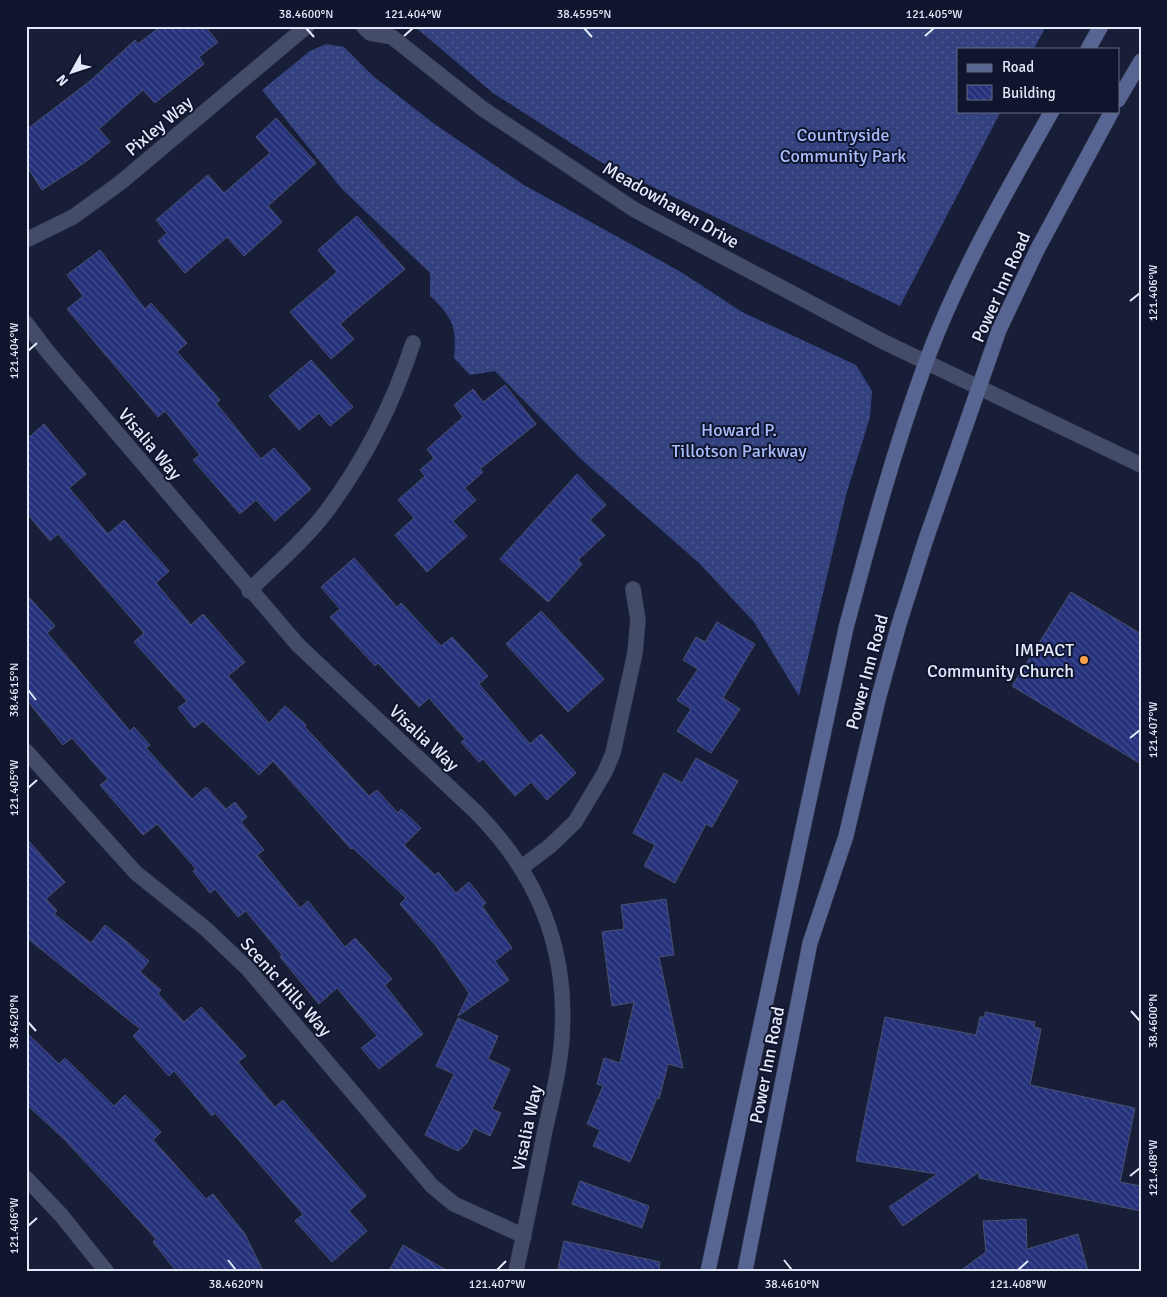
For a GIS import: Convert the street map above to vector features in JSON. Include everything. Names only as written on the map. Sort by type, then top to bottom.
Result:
[{"type":"main road","points":[[1089,48],[1101,26]]},
{"type":"main road","points":[[1120,97],[1141,61]]},
{"type":"main road","name":"Power Inn Road","points":[[708,1271],[846,628],[870,537],[926,362],[947,311],[1004,196],[1051,112]]},
{"type":"main road","name":"Power Inn Road","points":[[745,1271],[810,943],[846,836],[899,624],[1000,330],[1037,250],[1111,112]]},
{"type":"street","name":"Pixley Way","points":[[26,240],[73,217],[120,183],[307,26]]},
{"type":"street","name":"Meadowhaven Drive","points":[[363,26],[370,33],[392,37],[482,109],[634,210],[795,296],[926,362],[1141,465]]},
{"type":"street","name":"Visalia Way","points":[[26,324],[249,591],[298,645],[495,831],[522,868],[540,902],[554,944],[562,982],[564,1010],[558,1067],[516,1271]]},
{"type":"street","points":[[249,591],[325,513],[355,470],[383,422],[413,343]]},
{"type":"street","points":[[522,868],[550,846],[574,822],[605,772],[613,753],[634,653],[638,620],[633,589]]},
{"type":"street","name":"Scenic Hills Way","points":[[26,751],[136,874],[206,929],[248,969],[432,1186],[454,1204],[524,1236]]},
{"type":"street","points":[[26,1178],[61,1215],[106,1271]]},
{"type":"green space","name":"Countryside Community Park","points":[[414,26],[1046,26],[1035,48],[957,48],[957,112],[1000,112],[900,306],[599,161],[493,93]]},
{"type":"green space","name":"Howard P. Tillotson Parkway","points":[[326,44],[344,47],[373,76],[433,123],[524,185],[681,272],[742,312],[856,365],[872,391],[870,417],[846,495],[799,696],[754,622],[700,564],[582,460],[495,371],[470,375],[454,358],[454,331],[444,311],[430,296],[430,273],[342,189],[262,90],[310,51]]},
{"type":"building","points":[[161,26],[205,26],[218,42],[199,57],[204,64],[155,103],[143,90],[99,129],[110,142],[84,163],[42,190],[26,165],[26,130],[90,81],[135,40],[138,44]]},
{"type":"building","points":[[276,118],[316,163],[268,206],[282,222],[244,256],[227,237],[185,273],[158,241],[167,233],[156,220],[208,175],[224,193],[270,153],[256,137]]},
{"type":"building","points":[[357,216],[405,269],[340,324],[354,339],[331,359],[290,312],[337,272],[318,250]]},
{"type":"building","points":[[100,250],[145,309],[151,303],[187,343],[177,352],[220,400],[216,403],[261,459],[274,448],[311,489],[275,521],[256,500],[240,514],[193,460],[200,455],[165,411],[158,417],[67,309],[83,296],[67,275]]},
{"type":"building","points":[[311,360],[353,407],[330,426],[319,413],[299,430],[269,396]]},
{"type":"building","points":[[505,385],[536,424],[480,469],[483,472],[465,488],[476,500],[453,521],[467,536],[427,572],[395,535],[414,518],[398,500],[425,476],[420,470],[434,458],[427,449],[463,417],[454,405],[473,389],[483,402]]},
{"type":"building","points":[[44,424],[86,474],[69,488],[108,534],[124,520],[169,571],[156,583],[191,625],[203,614],[245,662],[228,676],[269,723],[285,706],[306,725],[305,727],[369,796],[377,790],[398,813],[401,809],[421,828],[404,845],[435,875],[438,872],[456,893],[469,882],[486,903],[482,906],[512,948],[495,961],[509,980],[458,1016],[469,993],[436,946],[400,904],[406,898],[353,848],[351,849],[273,761],[259,775],[203,721],[194,728],[178,708],[187,701],[134,642],[144,633],[58,534],[50,541],[26,512],[26,440]]},
{"type":"building","points":[[577,474],[606,505],[590,520],[605,535],[578,560],[582,564],[548,602],[500,559]]},
{"type":"building","points":[[354,558],[397,607],[401,603],[441,646],[452,637],[488,676],[479,684],[530,744],[541,734],[576,773],[547,800],[531,782],[515,796],[483,759],[479,762],[461,742],[465,739],[429,698],[419,707],[378,663],[375,666],[330,617],[340,609],[321,587]]},
{"type":"building","name":"IMPACT Community Church","points":[[1071,592],[1141,634],[1141,764],[1012,686]]},
{"type":"building","points":[[26,594],[55,626],[47,633],[130,731],[134,727],[150,745],[146,748],[192,799],[206,787],[226,809],[235,802],[247,817],[241,822],[264,850],[257,855],[300,908],[308,901],[345,947],[355,938],[392,979],[385,985],[423,1034],[379,1069],[361,1048],[377,1036],[337,988],[319,1004],[280,957],[282,955],[246,911],[238,917],[215,889],[210,893],[193,871],[196,869],[157,824],[143,835],[100,785],[108,779],[72,738],[63,745],[26,699]]},
{"type":"building","points":[[541,611],[604,679],[568,712],[506,644]]},
{"type":"building","points":[[717,622],[755,644],[723,698],[740,709],[711,753],[677,731],[691,709],[677,700],[698,669],[683,660],[696,637],[705,642]]},
{"type":"building","points":[[696,758],[738,781],[712,827],[706,824],[675,883],[644,866],[655,845],[633,833],[664,773],[682,783]]},
{"type":"building","points":[[26,838],[65,882],[46,899],[57,911],[54,914],[91,943],[105,925],[127,942],[149,961],[140,972],[161,990],[158,994],[184,1022],[201,1007],[246,1056],[238,1062],[275,1107],[283,1100],[366,1196],[349,1211],[367,1231],[332,1262],[295,1221],[303,1214],[215,1113],[212,1116],[174,1071],[169,1076],[133,1036],[140,1029],[26,937]]},
{"type":"building","points":[[666,899],[674,955],[659,957],[683,1068],[668,1064],[659,1099],[657,1098],[630,1162],[593,1146],[600,1130],[587,1124],[603,1086],[597,1084],[604,1058],[620,1063],[634,1002],[612,1006],[602,932],[624,929],[621,905]]},
{"type":"building","points":[[985,1012],[1035,1022],[1034,1027],[1041,1029],[1030,1085],[1135,1108],[1120,1182],[1141,1186],[1141,1211],[979,1178],[979,1172],[903,1226],[889,1207],[937,1174],[856,1161],[885,1017],[976,1035],[980,1017],[985,1017]]},
{"type":"building","points":[[458,1018],[498,1036],[488,1059],[510,1069],[492,1109],[501,1113],[490,1136],[474,1128],[467,1143],[458,1151],[425,1135],[454,1074],[436,1066]]},
{"type":"building","points":[[26,1032],[59,1064],[65,1058],[114,1106],[125,1095],[161,1132],[153,1140],[206,1199],[213,1194],[245,1234],[263,1271],[176,1271],[153,1242],[156,1239],[63,1138],[26,1104]]},
{"type":"building","points":[[580,1181],[649,1206],[642,1228],[572,1204]]},
{"type":"building","points":[[1026,1219],[1027,1249],[1078,1234],[1088,1271],[960,1271],[986,1252],[983,1221]]},
{"type":"building","points":[[564,1241],[660,1262],[659,1271],[571,1271],[558,1268]]},
{"type":"building","points":[[403,1245],[448,1271],[389,1271]]},
{"type":"place","name":"IMPACT Community Church","points":[[1084,660]]}]
